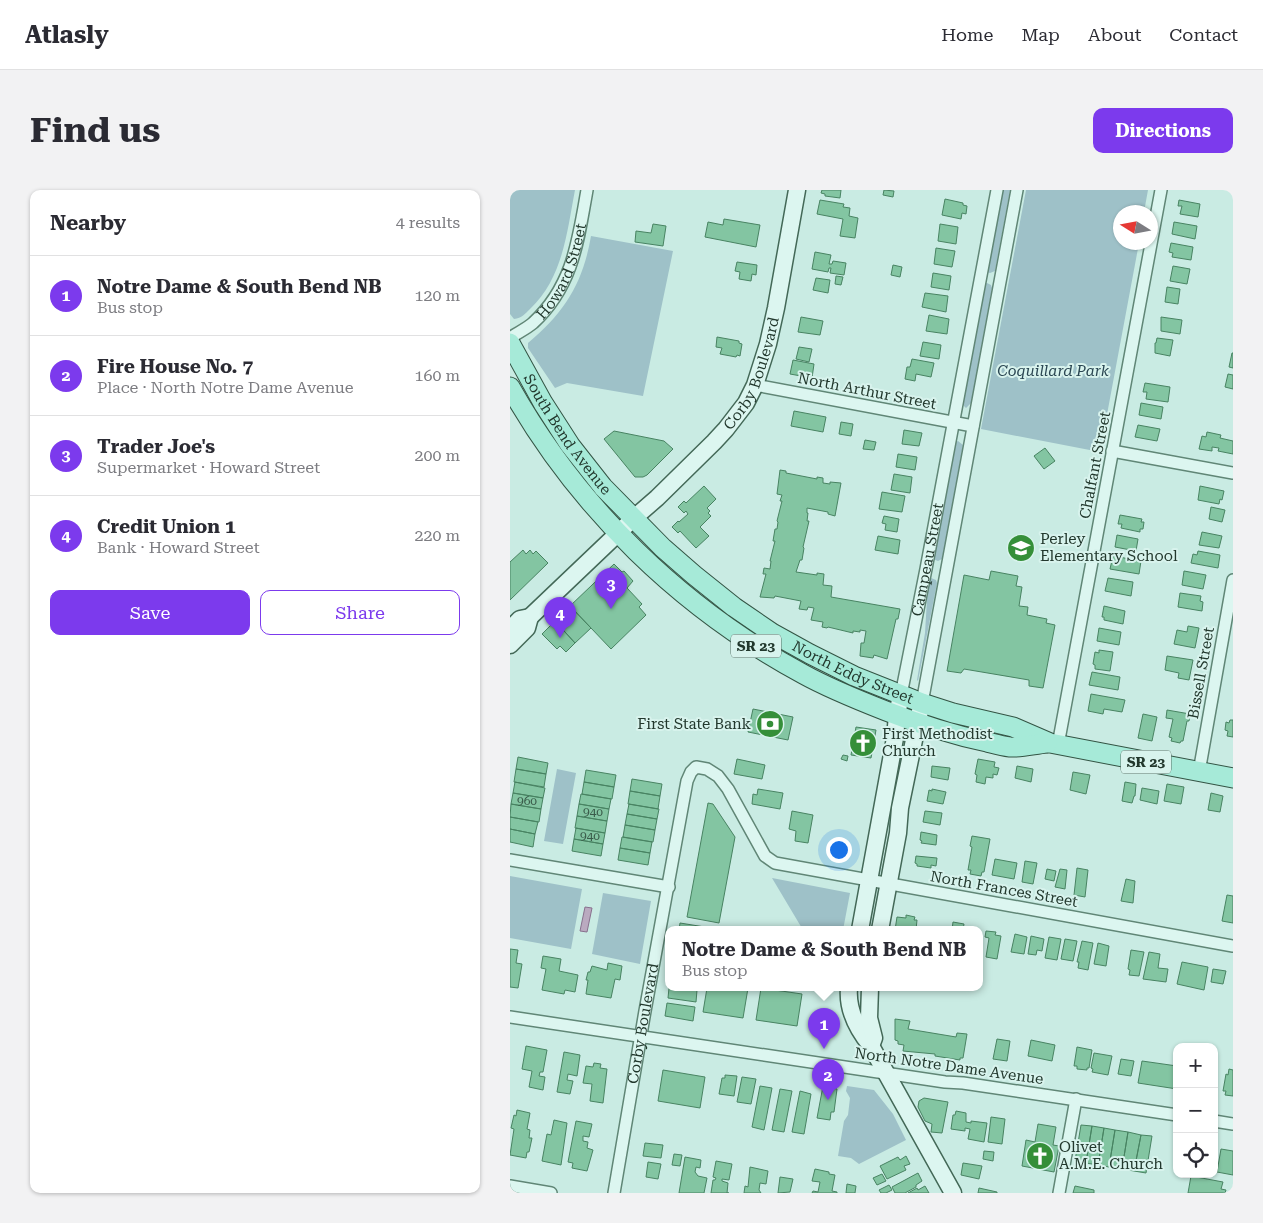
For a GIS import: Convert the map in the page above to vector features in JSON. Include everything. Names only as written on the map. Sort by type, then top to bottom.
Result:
[{"type":"main road","name":"South Bend Avenue","points":[[510,342],[543,403],[570,445],[603,487],[634,518]]},
{"type":"main road","name":"South Bend Avenue","points":[[510,387],[556,458],[585,496],[618,533]]},
{"type":"main road","name":"North Eddy Street","points":[[634,518],[663,548],[734,607],[810,654],[854,676],[922,703],[971,718],[1013,727],[1054,744],[1233,778]]},
{"type":"main road","name":"North Eddy Street","points":[[618,533],[682,594],[747,640],[804,674],[848,696],[918,723],[977,740],[1010,747],[1054,744]]},
{"type":"street","name":"Howard Street","points":[[510,338],[531,324],[552,303],[565,282],[574,256],[587,190]]},
{"type":"street","name":"Corby Boulevard","points":[[634,518],[726,430],[746,403],[755,385],[768,344],[776,308],[798,190]]},
{"type":"street","name":"Campeau Street","points":[[861,926],[896,738],[897,715],[997,190]]},
{"type":"street","name":"Campeau Street","points":[[881,926],[900,808],[922,703],[1017,190]]},
{"type":"street","name":"Chalfant Street","points":[[1054,744],[1161,190]]},
{"type":"street","name":"North Arthur Street","points":[[755,385],[973,426]]},
{"type":"street","points":[[1112,451],[1233,473]]},
{"type":"street","points":[[510,645],[527,628],[530,618],[634,518]]},
{"type":"street","name":"Bissell Street","points":[[1199,772],[1233,580]]},
{"type":"street","points":[[510,629],[520,619],[530,618]]},
{"type":"street","name":"Corby Boulevard","points":[[614,1193],[640,1037],[669,888],[687,781],[691,772],[696,767]]},
{"type":"street","name":"North Frances Street","points":[[696,767],[707,768],[718,776],[728,789],[765,856],[770,861],[782,865],[1233,946]]},
{"type":"street","points":[[510,860],[669,888]]},
{"type":"street","points":[[849,991],[852,1015],[862,1036],[871,1046],[953,1193]]},
{"type":"street","points":[[870,991],[869,1018],[874,1038],[871,1046]]},
{"type":"street","name":"North Notre Dame Avenue","points":[[510,1017],[1173,1114]]},
{"type":"street","points":[[1059,1193],[1076,1099]]},
{"type":"street","points":[[1218,1122],[1233,1124]]},
{"type":"street","points":[[510,1186],[552,1193]]},
{"type":"green space","points":[[510,190],[575,190],[566,238],[557,269],[541,297],[527,313],[514,319],[510,314]]},
{"type":"green space","points":[[1000,190],[1010,190],[995,271],[990,273],[987,272]]},
{"type":"green space","name":"Coquillard Park","points":[[1026,190],[1148,190],[1145,205],[1113,205],[1113,250],[1138,250],[1100,452],[981,429]]},
{"type":"green space","points":[[591,236],[673,251],[643,396],[567,383],[555,388],[528,348],[528,343],[552,320],[570,295],[583,268]]},
{"type":"green space","points":[[987,283],[992,288],[971,403],[966,408],[962,404],[984,284]]},
{"type":"green space","points":[[958,441],[963,445],[942,559],[938,561],[933,559],[955,442]]},
{"type":"green space","points":[[931,578],[936,580],[937,583],[918,681],[925,633],[928,583]]},
{"type":"green space","points":[[557,769],[576,773],[563,844],[544,841]]},
{"type":"green space","points":[[510,876],[582,889],[571,949],[510,938]]},
{"type":"green space","points":[[772,878],[850,893],[844,926],[801,926]]},
{"type":"green space","points":[[603,893],[651,901],[640,964],[592,954]]},
{"type":"green space","points":[[847,1086],[874,1090],[893,1114],[906,1140],[859,1164],[851,1158],[838,1156],[844,1121],[848,1115],[850,1098],[846,1091]]},
{"type":"shaded area","points":[[585,907],[592,908],[587,932],[580,931]]},
{"type":"building","points":[[822,190],[841,190],[840,198],[825,196],[825,194],[821,193]]},
{"type":"building","points":[[884,190],[894,191],[893,197],[883,195]]},
{"type":"building","points":[[945,199],[963,203],[963,205],[967,206],[966,214],[962,213],[961,219],[942,215]]},
{"type":"building","points":[[820,200],[844,204],[843,207],[850,208],[849,216],[858,218],[855,238],[840,236],[843,219],[817,214]]},
{"type":"building","points":[[1179,200],[1200,204],[1198,217],[1180,214],[1182,206],[1178,206]]},
{"type":"building","points":[[724,219],[760,225],[756,247],[705,237],[708,222],[723,225]]},
{"type":"building","points":[[1174,222],[1197,226],[1195,239],[1172,234]]},
{"type":"building","points":[[653,224],[666,226],[663,246],[635,242],[636,231],[651,233]]},
{"type":"building","points":[[940,224],[958,227],[956,244],[938,241]]},
{"type":"building","points":[[1171,243],[1193,247],[1191,260],[1172,257],[1173,253],[1169,252]]},
{"type":"building","points":[[936,248],[955,251],[952,267],[934,264]]},
{"type":"building","points":[[815,252],[831,255],[829,264],[832,264],[833,261],[846,263],[844,275],[830,273],[831,268],[829,268],[828,272],[812,269]]},
{"type":"building","points":[[737,262],[757,265],[756,275],[752,274],[751,281],[739,279],[740,272],[735,271]]},
{"type":"building","points":[[893,265],[902,267],[900,277],[891,275]]},
{"type":"building","points":[[1173,266],[1190,269],[1187,284],[1170,281]]},
{"type":"building","points":[[933,273],[951,276],[949,290],[931,287]]},
{"type":"building","points":[[836,276],[843,277],[841,285],[835,284]]},
{"type":"building","points":[[816,278],[830,280],[828,293],[813,290]]},
{"type":"building","points":[[1167,287],[1180,289],[1178,304],[1165,302]]},
{"type":"building","points":[[925,293],[948,296],[946,312],[922,307]]},
{"type":"building","points":[[929,315],[949,319],[947,334],[926,331]]},
{"type":"building","points":[[801,317],[823,321],[820,335],[798,332]]},
{"type":"building","points":[[1161,317],[1182,320],[1180,334],[1161,331]]},
{"type":"building","points":[[717,337],[739,341],[742,344],[740,356],[720,354],[722,348],[716,347]]},
{"type":"building","points":[[1157,338],[1173,340],[1170,356],[1155,353]]},
{"type":"building","points":[[923,342],[941,345],[939,359],[920,356]]},
{"type":"building","points":[[799,347],[812,349],[809,362],[796,359]]},
{"type":"building","points":[[1233,353],[1233,368],[1229,367]]},
{"type":"building","points":[[912,359],[934,363],[931,377],[916,374],[915,381],[905,379],[907,367],[910,367]]},
{"type":"building","points":[[793,360],[814,364],[812,378],[790,374]]},
{"type":"building","points":[[1228,374],[1233,375],[1233,389],[1225,387]]},
{"type":"building","points":[[1145,383],[1170,387],[1168,402],[1146,399],[1147,392],[1143,392]]},
{"type":"building","points":[[1141,403],[1163,407],[1161,419],[1139,415]]},
{"type":"building","points":[[794,411],[826,417],[823,432],[791,426]]},
{"type":"building","points":[[841,422],[853,424],[851,436],[839,434]]},
{"type":"building","points":[[1138,425],[1160,429],[1157,441],[1135,437]]},
{"type":"building","points":[[904,430],[922,433],[919,446],[902,444]]},
{"type":"building","points":[[614,431],[664,441],[673,449],[647,475],[635,477],[604,439]]},
{"type":"building","points":[[1207,432],[1221,435],[1220,438],[1233,441],[1233,454],[1218,451],[1219,448],[1212,447],[1212,451],[1199,449],[1202,436],[1206,437]]},
{"type":"building","points":[[865,440],[876,442],[874,450],[863,449]]},
{"type":"building","points":[[1045,448],[1055,461],[1044,469],[1034,456]]},
{"type":"building","points":[[898,454],[917,457],[915,470],[896,467]]},
{"type":"building","points":[[780,470],[817,479],[817,477],[823,478],[823,483],[841,483],[835,516],[828,514],[828,512],[807,508],[807,521],[809,521],[802,560],[800,560],[796,572],[824,574],[823,585],[832,586],[831,597],[900,609],[887,659],[874,655],[873,658],[860,656],[861,643],[864,643],[866,631],[853,631],[853,633],[822,627],[823,622],[811,620],[814,608],[808,607],[807,610],[799,609],[801,601],[775,596],[774,598],[760,597],[766,574],[763,574],[764,568],[770,569],[775,529],[777,529],[782,501],[780,501],[782,495],[777,494]]},
{"type":"building","points":[[894,474],[912,477],[910,493],[891,490]]},
{"type":"building","points":[[704,486],[716,499],[707,508],[711,516],[700,527],[709,536],[696,548],[680,531],[678,533],[672,527],[688,514],[678,507],[684,501],[686,503]]},
{"type":"building","points":[[1200,486],[1224,491],[1219,504],[1198,500]]},
{"type":"building","points":[[882,492],[905,496],[902,512],[879,509]]},
{"type":"building","points":[[1211,507],[1225,510],[1222,522],[1209,519]]},
{"type":"building","points":[[1120,515],[1142,519],[1141,522],[1144,522],[1143,529],[1140,529],[1140,532],[1121,528],[1122,524],[1118,524]]},
{"type":"building","points":[[884,516],[899,519],[897,532],[885,530],[886,524],[882,523]]},
{"type":"building","points":[[1202,532],[1222,536],[1219,548],[1199,545]]},
{"type":"building","points":[[1117,535],[1138,539],[1136,551],[1115,547]]},
{"type":"building","points":[[878,536],[900,540],[898,554],[875,550]]},
{"type":"building","points":[[523,550],[526,554],[530,550],[533,554],[536,551],[548,563],[510,600],[510,562]]},
{"type":"building","points":[[1198,551],[1220,555],[1218,568],[1191,563],[1193,554],[1197,555]]},
{"type":"building","points":[[1113,556],[1141,561],[1139,574],[1110,569]]},
{"type":"building","points":[[614,564],[633,581],[627,588],[642,604],[639,607],[646,615],[611,649],[570,606]]},
{"type":"building","points":[[991,571],[1018,576],[1016,586],[1022,587],[1019,606],[1028,607],[1027,615],[1047,619],[1046,623],[1055,625],[1043,688],[1029,686],[1029,680],[964,669],[961,673],[947,671],[964,575],[989,580]]},
{"type":"building","points":[[1184,571],[1206,575],[1203,589],[1182,585]]},
{"type":"building","points":[[1108,578],[1133,582],[1131,596],[1105,591]]},
{"type":"building","points":[[1180,593],[1201,596],[1200,601],[1203,602],[1202,611],[1178,607]]},
{"type":"building","points":[[570,606],[591,628],[575,643],[555,621]]},
{"type":"building","points":[[1104,606],[1125,611],[1123,624],[1104,620],[1104,617],[1102,617]]},
{"type":"building","points":[[555,621],[575,643],[566,652],[560,646],[557,649],[542,634]]},
{"type":"building","points":[[1188,626],[1199,628],[1195,648],[1174,644],[1177,630],[1187,632]]},
{"type":"building","points":[[1099,628],[1121,632],[1119,645],[1097,641]]},
{"type":"building","points":[[1099,650],[1113,652],[1110,671],[1095,669],[1093,664],[1095,652],[1099,653]]},
{"type":"building","points":[[1167,656],[1193,660],[1189,680],[1178,678],[1179,673],[1165,670]]},
{"type":"building","points":[[1092,672],[1120,677],[1118,690],[1089,685]]},
{"type":"building","points":[[1091,694],[1125,700],[1122,712],[1104,709],[1103,714],[1088,711]]},
{"type":"building","name":"First State Bank","points":[[753,709],[793,717],[788,740],[748,732]]},
{"type":"building","points":[[1167,710],[1190,714],[1183,741],[1180,743],[1171,741],[1172,738],[1169,737],[1173,719],[1166,718]]},
{"type":"building","points":[[1143,714],[1157,717],[1152,741],[1138,738]]},
{"type":"building","points":[[1230,720],[1233,720],[1233,737],[1227,736],[1228,731],[1225,730],[1226,722],[1229,723]]},
{"type":"building","name":"First Methodist Church","points":[[856,727],[876,730],[871,758],[851,755]]},
{"type":"building","points":[[843,755],[848,756],[847,761],[841,759]]},
{"type":"building","points":[[518,757],[548,763],[546,774],[516,769]]},
{"type":"building","points":[[737,759],[765,765],[762,779],[734,774]]},
{"type":"building","points":[[978,759],[995,762],[994,767],[999,768],[997,775],[993,774],[993,778],[986,777],[985,784],[976,782],[977,775],[975,774]]},
{"type":"building","points":[[932,766],[950,768],[948,780],[931,777]]},
{"type":"building","points":[[1017,766],[1033,769],[1031,782],[1015,778]]},
{"type":"building","points":[[516,769],[546,774],[544,787],[514,782]]},
{"type":"building","points":[[586,770],[616,775],[614,787],[584,782]]},
{"type":"building","points":[[1073,772],[1090,775],[1086,794],[1070,790]]},
{"type":"building","points":[[632,779],[662,784],[660,796],[630,791]]},
{"type":"building","points":[[515,782],[545,788],[543,798],[513,793]]},
{"type":"building","points":[[584,782],[614,787],[612,799],[582,794]]},
{"type":"building","points":[[1125,782],[1136,784],[1132,803],[1122,801]]},
{"type":"building","points":[[1167,784],[1184,787],[1181,804],[1164,801]]},
{"type":"building","points":[[1142,788],[1159,791],[1157,804],[1140,800]]},
{"type":"building","points":[[758,789],[783,793],[780,809],[752,804],[753,794],[757,795]]},
{"type":"building","points":[[932,789],[946,792],[943,804],[927,801],[929,790],[932,791]]},
{"type":"building","points":[[630,791],[660,796],[658,809],[628,804]]},
{"type":"building","points":[[513,793],[543,798],[541,809],[511,804]]},
{"type":"building","points":[[1211,793],[1223,796],[1220,812],[1208,810]]},
{"type":"building","points":[[581,794],[611,799],[609,809],[579,804]]},
{"type":"building","points":[[708,803],[713,804],[735,837],[719,923],[687,917]]},
{"type":"building","points":[[511,804],[541,809],[539,822],[510,817]]},
{"type":"building","points":[[579,804],[609,809],[607,821],[577,816]]},
{"type":"building","points":[[629,804],[659,809],[657,819],[627,814]]},
{"type":"building","points":[[792,811],[813,815],[808,843],[795,841],[796,831],[789,829]]},
{"type":"building","points":[[925,811],[942,813],[940,825],[923,822]]},
{"type":"building","points":[[627,814],[657,819],[655,830],[625,825]]},
{"type":"building","points":[[577,816],[607,821],[605,833],[575,828]]},
{"type":"building","points":[[510,817],[538,822],[535,834],[510,829]]},
{"type":"building","points":[[625,825],[655,830],[653,842],[623,837]]},
{"type":"building","points":[[576,828],[605,833],[603,844],[574,839]]},
{"type":"building","points":[[510,829],[535,834],[533,847],[510,842]]},
{"type":"building","points":[[921,832],[937,835],[936,845],[921,843]]},
{"type":"building","points":[[972,836],[990,839],[984,872],[982,872],[981,876],[970,874],[971,870],[968,870]]},
{"type":"building","points":[[622,837],[652,842],[650,853],[620,848]]},
{"type":"building","points":[[574,839],[603,844],[601,856],[572,851]]},
{"type":"building","points":[[620,848],[650,853],[648,865],[618,860]]},
{"type":"building","points":[[916,856],[937,858],[936,866],[931,865],[931,868],[917,866],[915,863]]},
{"type":"building","points":[[995,859],[1017,863],[1014,879],[992,875]]},
{"type":"building","points":[[1025,861],[1037,863],[1033,884],[1022,882]]},
{"type":"building","points":[[1077,868],[1088,870],[1085,897],[1074,895]]},
{"type":"building","points":[[1047,869],[1056,871],[1054,881],[1045,879]]},
{"type":"building","points":[[1060,869],[1067,870],[1065,889],[1055,887]]},
{"type":"building","points":[[1126,879],[1135,881],[1133,903],[1121,901]]},
{"type":"building","points":[[1227,895],[1233,896],[1233,923],[1222,921]]},
{"type":"building","points":[[906,915],[915,917],[914,920],[917,920],[916,926],[896,926],[897,917],[906,918]]},
{"type":"building","points":[[953,922],[964,924],[964,926],[952,926]]},
{"type":"building","points":[[680,923],[699,926],[680,926]]},
{"type":"building","points":[[986,931],[996,932],[995,935],[1001,936],[997,959],[986,957],[989,938],[985,937]]},
{"type":"building","points":[[1015,934],[1027,937],[1024,954],[1011,952]]},
{"type":"building","points":[[1031,936],[1044,939],[1042,951],[1037,950],[1036,955],[1028,954]]},
{"type":"building","points":[[1049,937],[1061,939],[1057,960],[1045,958]]},
{"type":"building","points":[[1065,939],[1077,941],[1073,961],[1061,959]]},
{"type":"building","points":[[1082,941],[1093,943],[1088,970],[1078,968],[1079,962],[1077,962]]},
{"type":"building","points":[[1098,943],[1109,946],[1106,966],[1094,964]]},
{"type":"building","points":[[510,949],[518,950],[516,963],[522,964],[518,988],[510,987]]},
{"type":"building","points":[[1131,950],[1144,952],[1139,976],[1129,975]]},
{"type":"building","points":[[1149,952],[1160,954],[1158,968],[1168,969],[1166,982],[1143,979]]},
{"type":"building","points":[[543,956],[561,959],[559,971],[578,975],[575,992],[565,990],[564,994],[542,990],[546,969],[541,968]]},
{"type":"building","points":[[1182,962],[1208,967],[1204,990],[1177,984]]},
{"type":"building","points":[[608,963],[622,966],[620,980],[615,979],[611,998],[586,994],[588,980],[586,980],[592,966],[607,970]]},
{"type":"building","points":[[1213,969],[1226,971],[1223,984],[1211,982]]},
{"type":"building","points":[[669,991],[697,991],[696,1002],[668,998]]},
{"type":"building","points":[[706,991],[748,991],[743,1018],[703,1012]]},
{"type":"building","points":[[761,991],[782,991],[802,994],[797,1026],[756,1020]]},
{"type":"building","points":[[667,1003],[695,1007],[693,1021],[665,1016]]},
{"type":"building","points":[[895,1019],[910,1021],[908,1029],[956,1037],[957,1033],[967,1034],[963,1058],[960,1058],[960,1060],[935,1056],[935,1054],[903,1051],[904,1045],[898,1044],[898,1041],[895,1040]]},
{"type":"building","points":[[997,1039],[1010,1041],[1007,1061],[993,1059]]},
{"type":"building","points":[[1031,1040],[1055,1045],[1052,1061],[1028,1056]]},
{"type":"building","points":[[526,1046],[547,1050],[543,1072],[540,1072],[539,1076],[545,1077],[543,1090],[529,1087],[532,1071],[522,1069]]},
{"type":"building","points":[[1077,1047],[1092,1050],[1087,1070],[1077,1069],[1077,1066],[1074,1066]]},
{"type":"building","points":[[564,1052],[580,1055],[577,1076],[568,1074],[567,1080],[573,1081],[570,1094],[557,1092]]},
{"type":"building","points":[[1094,1053],[1112,1056],[1108,1075],[1092,1072]]},
{"type":"building","points":[[1121,1059],[1134,1061],[1131,1076],[1118,1074]]},
{"type":"building","points":[[1142,1061],[1173,1065],[1173,1088],[1138,1083]]},
{"type":"building","points":[[594,1063],[601,1064],[600,1068],[607,1069],[603,1103],[590,1101],[592,1084],[583,1083],[586,1066],[593,1067]]},
{"type":"building","points":[[1229,1069],[1233,1070],[1233,1096],[1225,1095],[1226,1091],[1223,1091],[1226,1074],[1228,1075]]},
{"type":"building","points":[[663,1070],[705,1077],[700,1108],[658,1101]]},
{"type":"building","points":[[725,1075],[737,1076],[734,1096],[719,1094],[722,1078],[725,1078]]},
{"type":"building","points":[[742,1077],[756,1079],[751,1104],[737,1102]]},
{"type":"building","points":[[760,1086],[772,1088],[764,1130],[752,1127]]},
{"type":"building","points":[[823,1086],[837,1089],[834,1112],[831,1112],[830,1120],[817,1118]]},
{"type":"building","points":[[780,1089],[792,1091],[784,1132],[772,1130]]},
{"type":"building","points":[[800,1091],[811,1094],[804,1134],[792,1132]]},
{"type":"building","points":[[924,1098],[948,1102],[942,1133],[931,1132],[932,1124],[925,1121],[918,1107],[919,1101]]},
{"type":"building","points":[[517,1110],[530,1113],[527,1129],[530,1130],[529,1138],[532,1138],[526,1158],[510,1155],[514,1129],[511,1128]]},
{"type":"building","points":[[956,1111],[966,1113],[966,1122],[987,1123],[984,1142],[968,1139],[970,1129],[965,1128],[965,1131],[951,1129],[953,1115],[955,1115]]},
{"type":"building","points":[[991,1117],[1005,1119],[1002,1144],[988,1142]]},
{"type":"building","points":[[554,1120],[567,1123],[561,1165],[542,1161],[547,1134],[551,1135]]},
{"type":"building","points":[[576,1121],[592,1124],[589,1137],[583,1136],[583,1141],[588,1142],[587,1148],[593,1150],[587,1171],[572,1168],[573,1163],[568,1162]]},
{"type":"building","name":"Olivet A.M.E. Church","points":[[1038,1124],[1056,1127],[1053,1145],[1059,1146],[1054,1172],[1022,1166],[1026,1140],[1035,1142]]},
{"type":"building","points":[[1081,1125],[1092,1126],[1086,1163],[1075,1161]]},
{"type":"building","points":[[1092,1126],[1104,1128],[1098,1165],[1086,1163]]},
{"type":"building","points":[[1104,1128],[1115,1130],[1109,1167],[1098,1165]]},
{"type":"building","points":[[1115,1130],[1128,1132],[1122,1169],[1109,1167]]},
{"type":"building","points":[[1128,1132],[1141,1135],[1134,1171],[1122,1169]]},
{"type":"building","points":[[1141,1135],[1152,1136],[1146,1173],[1134,1171]]},
{"type":"building","points":[[645,1143],[663,1145],[661,1158],[643,1156]]},
{"type":"building","points":[[1221,1149],[1233,1151],[1233,1175],[1218,1172]]},
{"type":"building","points":[[984,1151],[994,1152],[993,1161],[983,1159]]},
{"type":"building","points":[[674,1154],[682,1155],[680,1166],[672,1165]]},
{"type":"building","points":[[906,1156],[910,1164],[904,1166],[906,1170],[887,1179],[880,1166],[898,1157],[900,1160]]},
{"type":"building","points":[[685,1157],[701,1160],[700,1168],[696,1167],[695,1172],[698,1176],[707,1178],[704,1193],[679,1193]]},
{"type":"building","points":[[716,1161],[732,1164],[729,1180],[722,1179],[722,1181],[728,1183],[727,1193],[711,1193],[713,1180],[716,1178],[713,1177]]},
{"type":"building","points":[[648,1162],[661,1164],[658,1179],[646,1177]]},
{"type":"building","points":[[963,1163],[982,1166],[979,1179],[961,1175]]},
{"type":"building","points":[[750,1167],[768,1171],[766,1184],[760,1183],[759,1190],[761,1193],[744,1193],[745,1186],[748,1187]]},
{"type":"building","points":[[815,1169],[835,1175],[832,1191],[837,1193],[812,1193],[813,1191],[818,1192],[820,1182],[812,1181]]},
{"type":"building","points":[[918,1173],[922,1181],[916,1187],[905,1193],[895,1193],[892,1187]]},
{"type":"building","points":[[882,1174],[886,1181],[877,1185],[873,1178]]},
{"type":"building","points":[[780,1177],[793,1179],[790,1192],[778,1193]]},
{"type":"building","points":[[1191,1178],[1223,1182],[1221,1189],[1226,1190],[1225,1193],[1188,1193]]},
{"type":"building","points":[[847,1184],[856,1186],[855,1193],[846,1193]]},
{"type":"building","points":[[889,1185],[892,1190],[881,1193],[879,1190]]},
{"type":"building","points":[[925,1186],[929,1193],[908,1193],[917,1188],[918,1190]]},
{"type":"building","points":[[1075,1186],[1094,1190],[1094,1193],[1073,1193]]},
{"type":"building","points":[[979,1188],[997,1192],[997,1193],[978,1193]]},
{"type":"place","name":"Perley Elementary School","points":[[1021,548]]},
{"type":"place","name":"Trader Joe's","points":[[611,609]]},
{"type":"place","name":"Credit Union 1","points":[[560,638]]},
{"type":"place","name":"First State Bank","points":[[770,724]]},
{"type":"place","name":"First Methodist Church","points":[[863,743]]},
{"type":"place","name":"Notre Dame & South Bend NB","points":[[824,1049]]},
{"type":"place","name":"Fire House No. 7","points":[[828,1100]]},
{"type":"place","name":"Olivet A.M.E. Church","points":[[1040,1156]]}]
